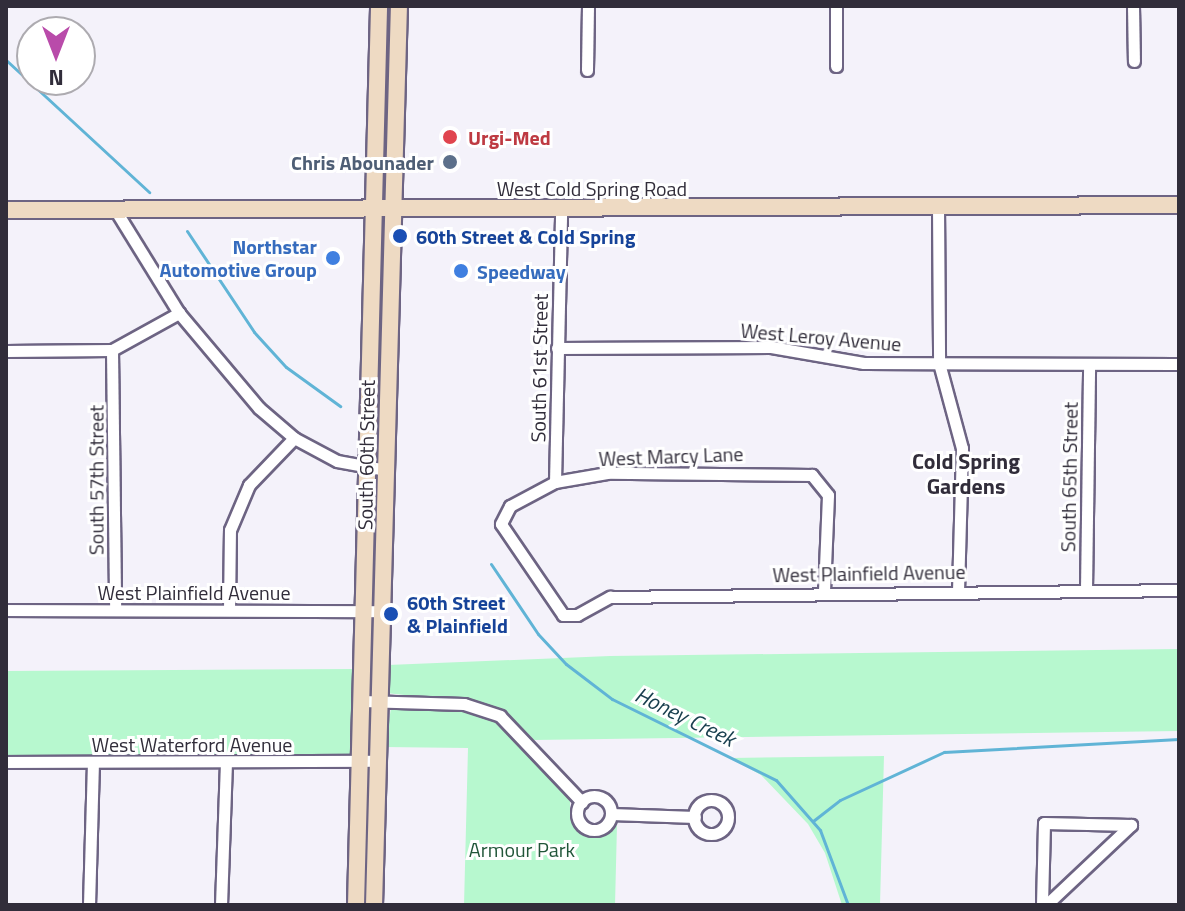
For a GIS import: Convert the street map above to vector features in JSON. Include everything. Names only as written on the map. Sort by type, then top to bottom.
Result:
[{"type":"main road","name":"South 60th Street","points":[[374,905],[378,761],[370,701],[364,610],[379,6]]},
{"type":"main road","name":"South 60th Street","points":[[356,905],[360,761],[382,611],[399,6]]},
{"type":"main road","name":"West Cold Spring Road","points":[[6,210],[1179,205]]},
{"type":"main road","points":[[373,270],[379,296],[391,300]]},
{"type":"street","points":[[587,70],[588,6]]},
{"type":"street","points":[[836,6],[836,66]]},
{"type":"street","points":[[1133,6],[1134,61]]},
{"type":"street","points":[[938,206],[939,363],[962,448],[958,590]]},
{"type":"street","name":"South 61st Street","points":[[555,482],[561,208]]},
{"type":"street","points":[[116,211],[179,313],[259,408],[294,438],[337,461],[367,469],[386,470]]},
{"type":"street","points":[[6,351],[112,350],[179,313]]},
{"type":"street","name":"West Leroy Avenue","points":[[557,348],[771,347],[864,363],[1179,364]]},
{"type":"street","name":"South 57th Street","points":[[112,350],[115,610]]},
{"type":"street","name":"South 65th Street","points":[[1086,589],[1089,365]]},
{"type":"street","points":[[229,610],[230,530],[249,485],[294,438]]},
{"type":"street","name":"West Marcy Lane","points":[[563,615],[501,524],[510,506],[555,482],[607,473],[812,475],[828,495],[824,591]]},
{"type":"street","name":"West Plainfield Avenue","points":[[563,615],[577,615],[610,597],[824,591],[1179,590]]},
{"type":"street","name":"West Plainfield Avenue","points":[[6,610],[382,611]]},
{"type":"street","points":[[370,701],[464,704],[500,716],[582,802]]},
{"type":"street","name":"West Waterford Avenue","points":[[6,762],[378,761]]},
{"type":"street","points":[[89,905],[93,762]]},
{"type":"street","points":[[221,905],[226,762]]},
{"type":"street","points":[[582,802],[599,797],[611,814]]},
{"type":"street","points":[[582,802],[578,817],[587,828],[603,827],[611,814]]},
{"type":"street","points":[[611,814],[695,817]]},
{"type":"street","points":[[1044,823],[1131,825],[1044,905],[1044,823]]},
{"type":"green space","points":[[1179,649],[1179,731],[534,740],[510,716],[487,704],[386,693],[388,665],[610,656]]},
{"type":"green space","points":[[356,669],[350,754],[6,757],[6,671]]},
{"type":"green space","name":"Armour Park","points":[[391,708],[469,711],[491,718],[570,796],[570,819],[577,831],[598,838],[617,825],[615,905],[464,905],[468,748],[385,747]]},
{"type":"green space","points":[[884,756],[880,905],[842,905],[825,853],[808,824],[761,775],[730,758]]},
{"type":"waterway","name":"Honey Creek","points":[[6,60],[149,192]]},
{"type":"waterway","name":"Honey Creek","points":[[187,231],[254,332],[286,367],[340,406]]},
{"type":"waterway","name":"Honey Creek","points":[[491,564],[538,634],[566,664],[612,699],[776,780],[820,830],[848,905]]},
{"type":"waterway","points":[[813,821],[840,800],[944,752],[1179,739]]},
{"type":"place","name":"Urgi-Med","points":[[450,137]]},
{"type":"place","name":"Chris Abounader","points":[[450,162]]},
{"type":"place","name":"60th Street & Cold Spring","points":[[400,236]]},
{"type":"place","name":"Northstar Automotive Group","points":[[333,258]]},
{"type":"place","name":"Speedway","points":[[461,271]]},
{"type":"place","name":"60th Street & Plainfield","points":[[391,614]]},
{"type":"district","name":"Cold Spring Gardens","points":[[966,474]]}]
